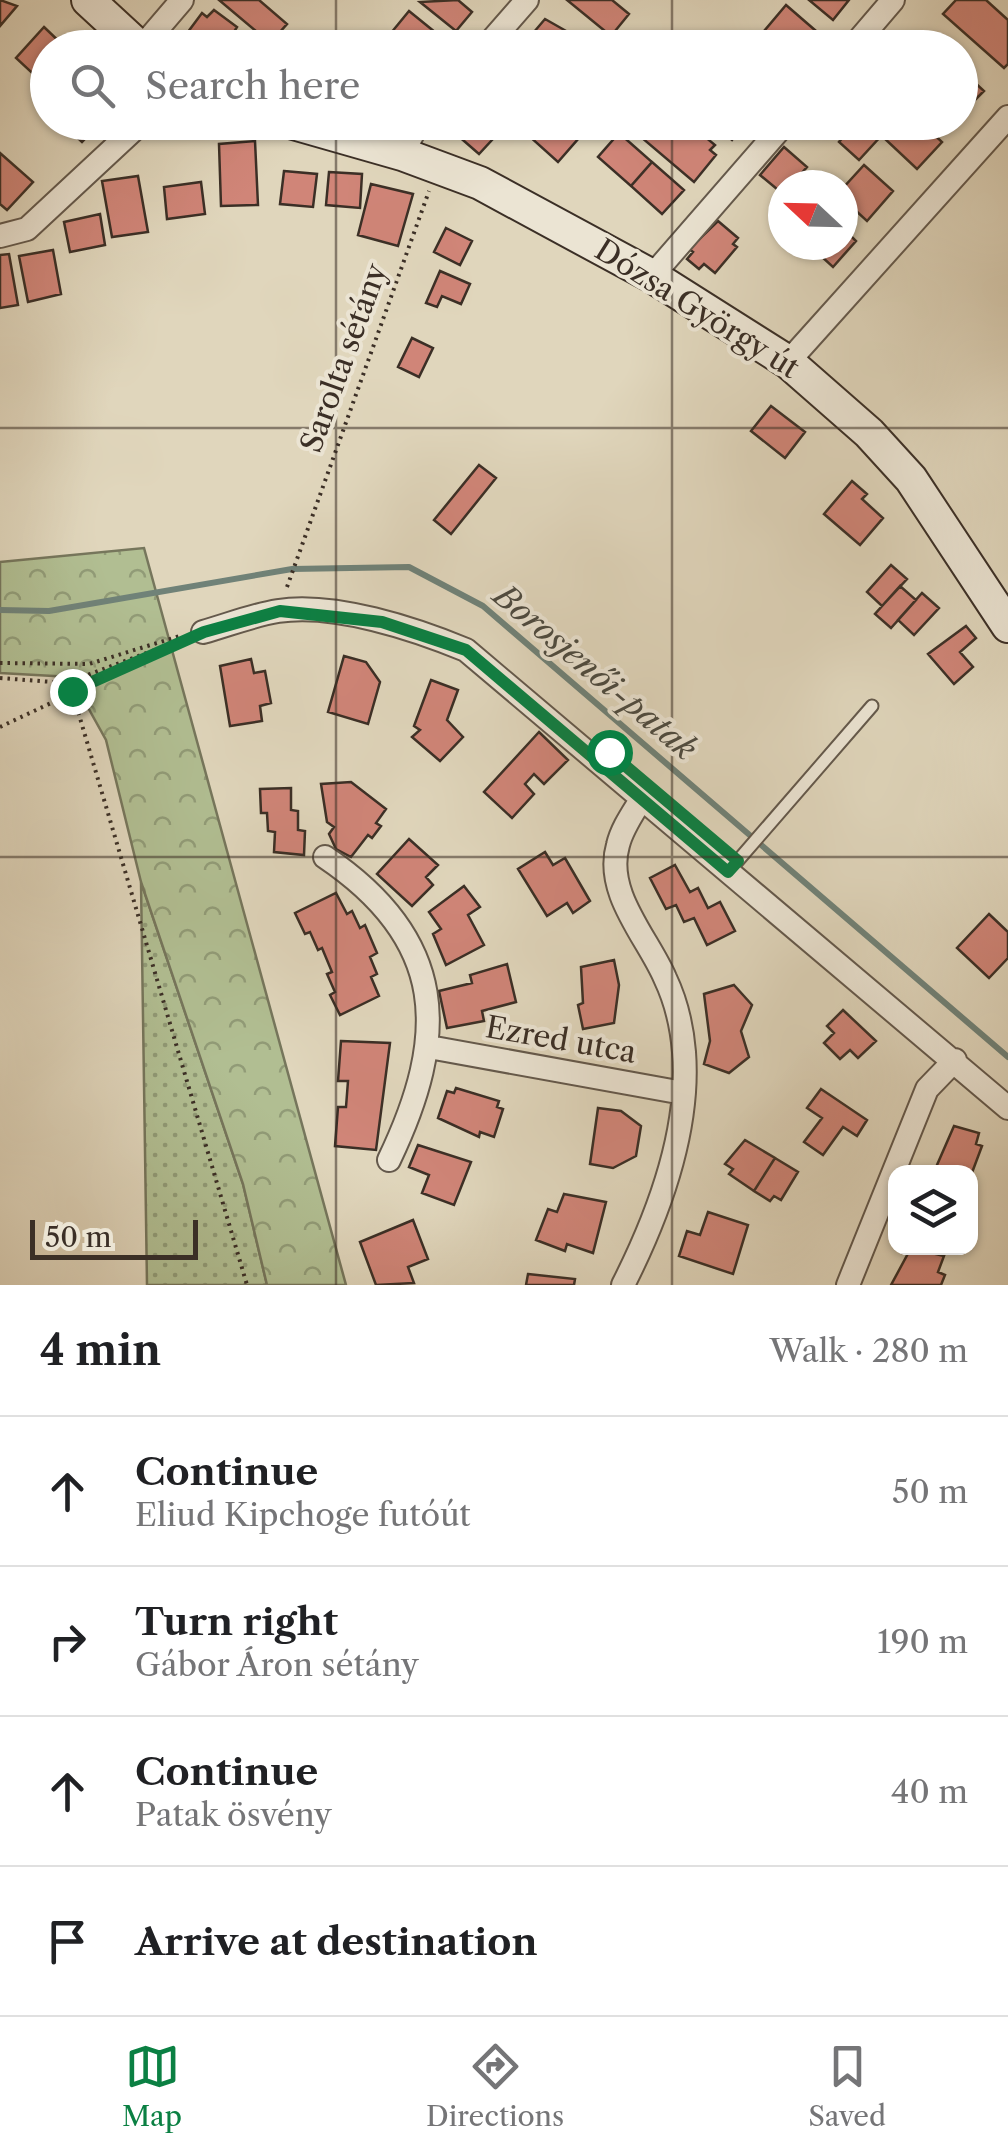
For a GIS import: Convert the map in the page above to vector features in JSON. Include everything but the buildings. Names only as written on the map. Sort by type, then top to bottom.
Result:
[{"type":"main road","points":[[88,0],[120,30]]},
{"type":"main road","name":"Dózsa György út","points":[[353,140],[402,154],[526,205],[652,276],[788,362],[868,432],[911,479],[1004,610]]},
{"type":"street","points":[[156,30],[182,0]]},
{"type":"street","points":[[501,30],[527,0]]},
{"type":"street","points":[[867,30],[893,0]]},
{"type":"street","points":[[788,362],[1008,117]]},
{"type":"street","points":[[0,236],[26,229],[122,140]]},
{"type":"street","points":[[402,154],[409,140]]},
{"type":"street","points":[[652,276],[770,140]]},
{"type":"street","points":[[194,633],[280,611],[382,622],[466,650],[502,676],[1008,1108]]},
{"type":"street","points":[[624,1285],[644,1244],[671,1161],[682,1093],[678,1015],[666,978],[623,900],[617,874],[616,848],[642,798]]},
{"type":"street","points":[[325,856],[390,908],[404,934],[427,1008],[429,1046],[421,1084],[389,1160]]},
{"type":"street","name":"Ezred utca","points":[[429,1046],[682,1093]]},
{"type":"street","points":[[848,1285],[927,1089],[955,1060]]},
{"type":"lane","points":[[728,872],[872,706]]},
{"type":"path","name":"Sarolta sétány","points":[[286,590],[430,190]]},
{"type":"path","points":[[0,663],[88,664],[194,633]]},
{"type":"path","points":[[0,678],[66,684],[194,633]]},
{"type":"path","points":[[0,727],[194,633]]},
{"type":"path","points":[[72,691],[248,1285]]},
{"type":"green space","points":[[144,548],[346,1285],[267,1285],[243,1184],[141,882],[106,740],[71,677],[0,673],[0,562]]},
{"type":"green space","points":[[141,882],[243,1184],[267,1285],[147,1285]]},
{"type":"waterway","name":"Borosjenői-patak","points":[[0,610],[49,611],[292,569],[409,567],[483,606],[1008,1057]]},
{"type":"route","points":[[72,691],[204,632],[280,611],[382,622],[427,634],[466,650],[502,676],[728,872],[738,861],[609,752]]}]
